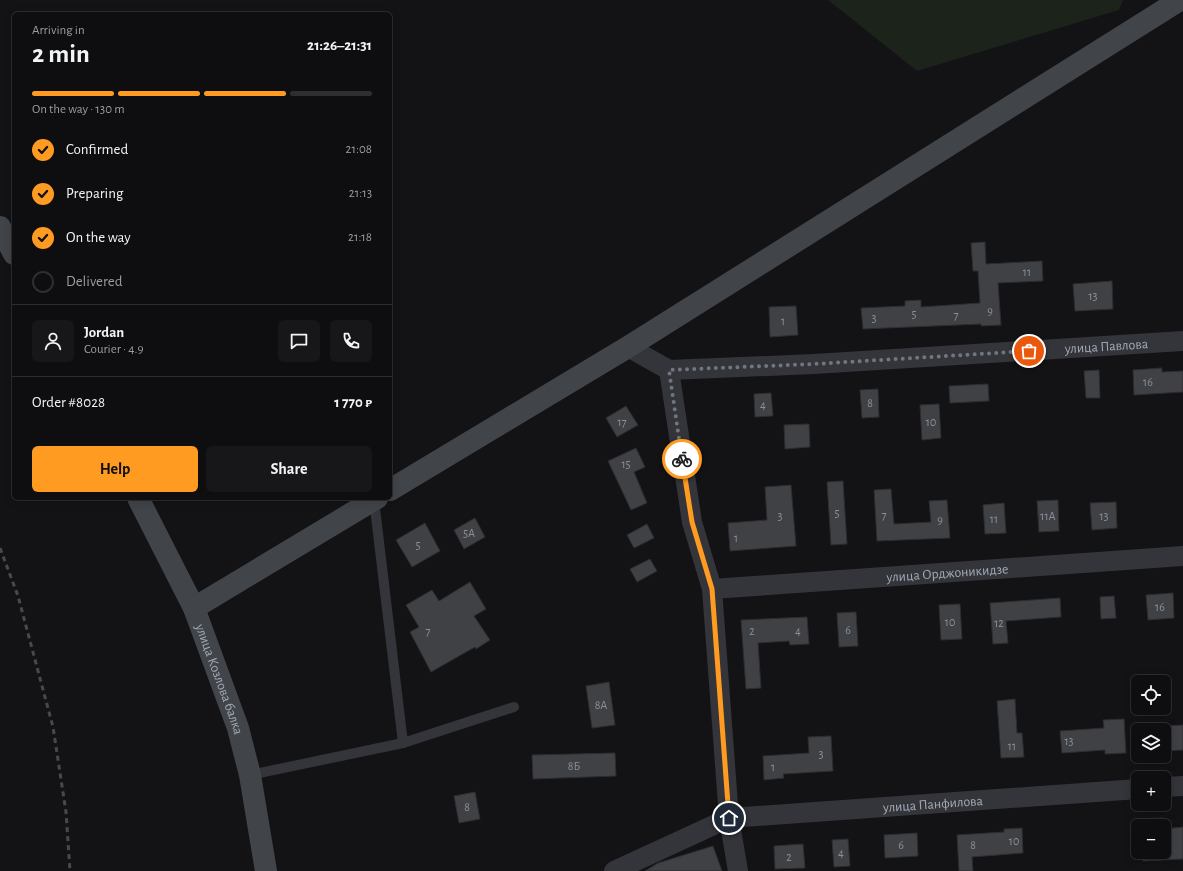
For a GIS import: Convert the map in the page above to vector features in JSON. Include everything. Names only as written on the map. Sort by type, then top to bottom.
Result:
[{"type":"street","points":[[392,489],[628,347],[1180,0]]},
{"type":"street","points":[[0,227],[12,250]]},
{"type":"street","name":"улица Павлова","points":[[669,370],[814,364],[1183,341]]},
{"type":"street","points":[[628,347],[669,370],[692,522],[712,589],[729,818],[738,871]]},
{"type":"street","name":"улица Козлова балка","points":[[139,500],[194,608],[238,728],[250,775],[266,871]]},
{"type":"street","points":[[194,608],[373,500]]},
{"type":"street","name":"улица Орджоникидзе","points":[[712,589],[1183,556]]},
{"type":"street","points":[[1171,787],[1183,786]]},
{"type":"street","name":"улица Панфилова","points":[[729,818],[1131,789]]},
{"type":"street","points":[[614,871],[729,818]]},
{"type":"lane","points":[[380,500],[403,743]]},
{"type":"lane","points":[[250,775],[403,743],[514,707]]},
{"type":"shaded area","points":[[828,0],[1123,0],[1119,10],[917,71]]},
{"type":"building","points":[[985,242],[986,264],[1042,261],[1043,281],[998,283],[1001,325],[981,326],[981,324],[863,329],[861,308],[905,306],[905,301],[921,300],[921,307],[980,303],[978,271],[973,271],[971,243]]},
{"type":"building","points":[[1112,281],[1113,309],[1075,311],[1073,284]]},
{"type":"building","points":[[796,306],[798,335],[770,337],[769,307]]},
{"type":"building","points":[[1162,368],[1162,372],[1183,371],[1183,392],[1134,395],[1133,370]]},
{"type":"building","points":[[1099,370],[1100,398],[1086,398],[1084,371]]},
{"type":"building","points":[[988,384],[989,401],[950,403],[949,386]]},
{"type":"building","points":[[878,389],[879,417],[862,418],[860,390]]},
{"type":"building","points":[[771,393],[773,416],[755,417],[754,394]]},
{"type":"building","points":[[939,404],[941,438],[922,440],[920,405]]},
{"type":"building","points":[[626,406],[638,425],[617,437],[606,418]]},
{"type":"building","points":[[809,424],[810,447],[785,449],[784,425]]},
{"type":"building","points":[[636,448],[645,467],[634,472],[647,503],[631,510],[608,461]]},
{"type":"building","points":[[843,481],[847,544],[831,545],[827,482]]},
{"type":"building","points":[[791,485],[796,546],[730,551],[728,523],[767,520],[765,487]]},
{"type":"building","points":[[891,489],[894,524],[931,522],[929,501],[947,500],[950,538],[877,541],[874,490]]},
{"type":"building","points":[[1058,500],[1059,531],[1039,532],[1037,501]]},
{"type":"building","points":[[1116,502],[1117,528],[1092,530],[1090,503]]},
{"type":"building","points":[[1004,503],[1006,533],[985,534],[983,505]]},
{"type":"building","points":[[475,518],[485,537],[464,549],[454,530]]},
{"type":"building","points":[[425,523],[440,551],[412,567],[396,540]]},
{"type":"building","points":[[647,524],[654,538],[634,548],[627,535]]},
{"type":"building","points":[[650,559],[657,571],[637,582],[630,569]]},
{"type":"building","points":[[470,582],[486,609],[474,616],[490,640],[476,649],[475,647],[431,672],[410,632],[419,627],[406,605],[432,590],[439,601]]},
{"type":"building","points":[[1173,593],[1174,618],[1148,620],[1146,595]]},
{"type":"building","points":[[1114,596],[1116,618],[1101,619],[1100,597]]},
{"type":"building","points":[[1060,598],[1061,617],[1006,621],[1008,643],[993,644],[990,603]]},
{"type":"building","points":[[960,604],[962,639],[941,640],[939,605]]},
{"type":"building","points":[[856,612],[858,646],[839,647],[837,613]]},
{"type":"building","points":[[807,617],[809,644],[790,645],[789,641],[758,643],[761,688],[746,689],[741,620]]},
{"type":"building","points":[[609,682],[615,725],[592,728],[586,686]]},
{"type":"building","points":[[1015,699],[1017,733],[1022,733],[1024,757],[1001,758],[997,701]]},
{"type":"building","points":[[1124,719],[1126,753],[1105,754],[1105,750],[1062,753],[1060,731],[1104,728],[1103,720]]},
{"type":"building","points":[[1183,725],[1183,750],[1171,751],[1171,726]]},
{"type":"building","points":[[831,736],[833,771],[783,774],[784,778],[764,780],[763,756],[809,753],[808,737]]},
{"type":"building","points":[[615,753],[616,776],[533,779],[532,755]]},
{"type":"building","points":[[475,792],[480,819],[459,823],[454,796]]},
{"type":"building","points":[[1163,818],[1163,819],[1140,819]]},
{"type":"building","points":[[1183,827],[1183,859],[1143,861],[1143,859],[1171,859],[1171,828]]},
{"type":"building","points":[[1022,828],[1023,853],[972,857],[973,871],[959,871],[957,835],[1004,832],[1004,829]]},
{"type":"building","points":[[917,833],[918,856],[885,858],[884,835]]},
{"type":"building","points":[[848,839],[850,866],[834,867],[832,840]]},
{"type":"building","points":[[803,844],[805,868],[775,869],[774,846]]},
{"type":"building","points":[[713,846],[722,871],[645,871],[658,863]]},
{"type":"railway","points":[[0,548],[18,596],[53,727],[66,812],[70,871]]},
{"type":"way so far","points":[[682,459],[669,370],[814,364],[1029,351]]},
{"type":"route","points":[[682,459],[692,522],[712,589],[729,818]]}]
